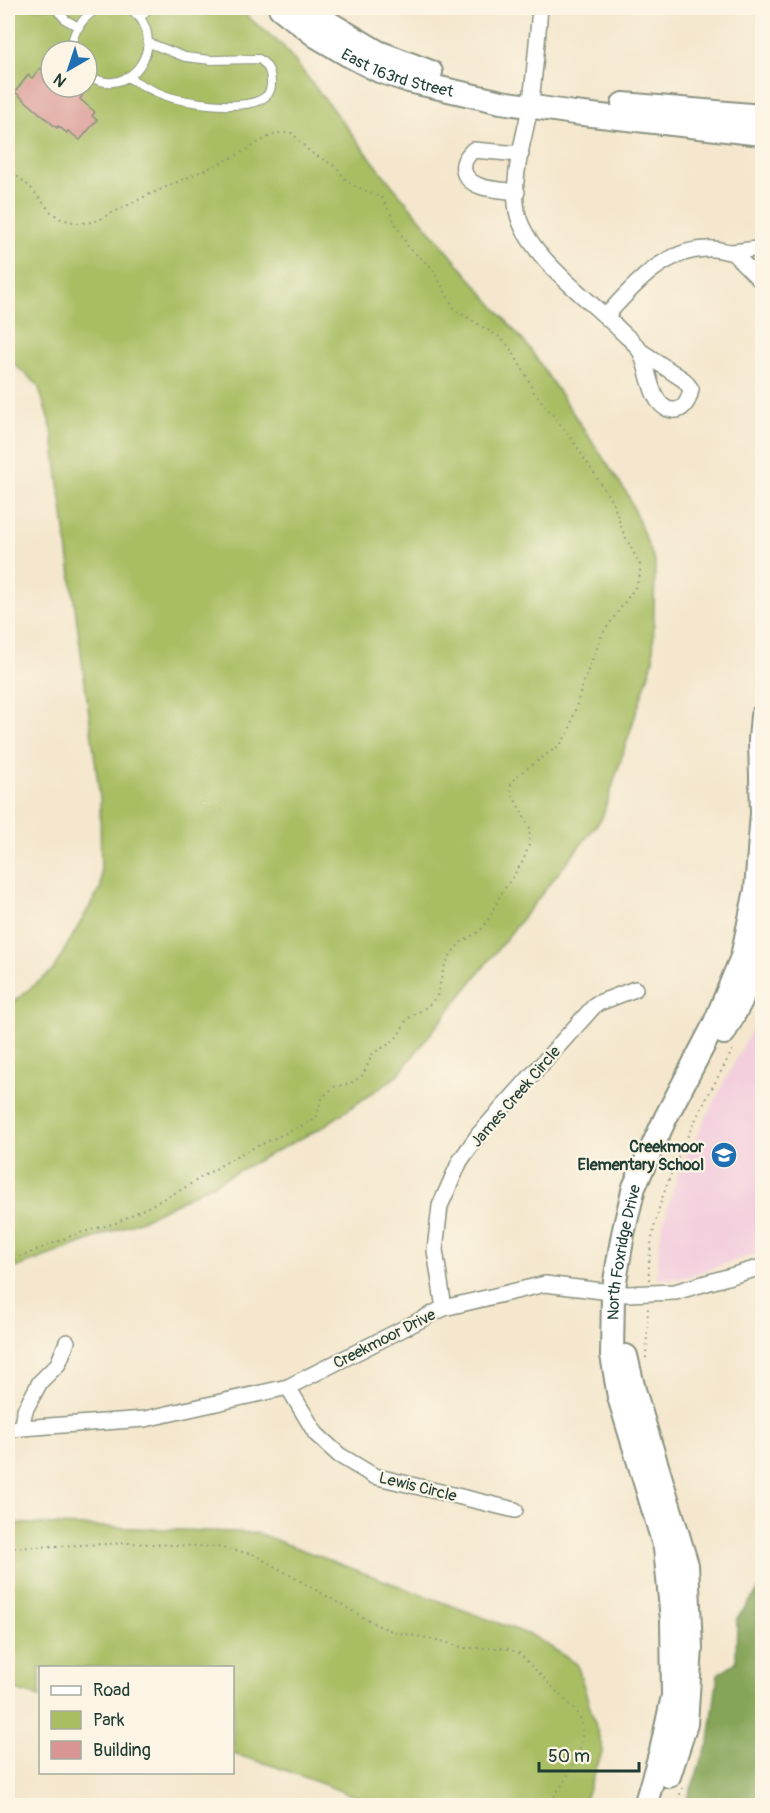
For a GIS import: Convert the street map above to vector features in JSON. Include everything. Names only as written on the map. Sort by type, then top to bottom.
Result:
[{"type":"street","name":"East 163rd Street","points":[[280,8],[316,36],[348,56],[379,71],[456,93],[531,100],[574,100],[762,116]]},
{"type":"street","name":"East 163rd Street","points":[[304,8],[378,52],[411,66],[574,113],[762,134]]},
{"type":"street","points":[[540,8],[531,100],[521,154],[517,210],[524,232],[540,254],[639,350]]},
{"type":"street","points":[[517,192],[475,185],[468,180],[463,169],[465,158],[473,150],[521,154]]},
{"type":"street","points":[[606,316],[647,273],[675,256],[707,249],[732,252],[762,249]]},
{"type":"street","points":[[732,252],[762,282]]},
{"type":"street","name":"North Foxridge Drive","points":[[645,1806],[661,1751],[673,1696],[672,1620],[665,1548],[619,1397],[612,1355],[629,1293],[623,1234],[634,1187],[666,1117],[714,1025],[742,957],[756,890],[762,813],[759,741],[762,716]]},
{"type":"street","name":"North Foxridge Drive","points":[[660,1806],[686,1724],[691,1647],[687,1565],[634,1390],[626,1354],[629,1293],[636,1236],[648,1190],[704,1072],[741,1001],[762,938]]},
{"type":"street","name":"James Creek Circle","points":[[444,1308],[435,1250],[440,1206],[460,1161],[479,1134],[596,1004],[635,989]]},
{"type":"street","name":"Creekmoor Drive","points":[[14,1428],[145,1419],[288,1387],[444,1308],[545,1284],[629,1293],[675,1292],[762,1267]]},
{"type":"street","points":[[14,1428],[40,1382],[58,1364],[67,1342]]},
{"type":"street","name":"Lewis Circle","points":[[288,1387],[316,1434],[339,1455],[374,1476],[515,1510]]},
{"type":"lane","points":[[55,8],[66,20],[79,27]]},
{"type":"lane","points":[[74,39],[84,18],[100,8]]},
{"type":"lane","points":[[99,81],[114,82],[127,77],[138,69],[146,55],[149,43],[147,32],[140,18],[129,8]]},
{"type":"lane","points":[[140,18],[149,8]]},
{"type":"lane","points":[[127,77],[152,91],[173,98],[204,103],[248,104],[260,101],[269,93],[271,87],[268,67],[259,59],[211,60],[185,57],[149,43]]},
{"type":"path","points":[[8,169],[30,187],[50,211],[61,219],[77,223],[94,222],[236,156],[268,137],[278,133],[292,133],[310,152],[336,167],[347,181],[382,198],[408,247],[432,268],[455,310],[501,338],[510,348],[534,392],[572,439],[613,503],[623,532],[640,565],[640,575],[636,586],[603,633],[584,680],[569,731],[560,745],[519,774],[512,783],[511,792],[531,828],[526,853],[480,931],[460,943],[451,954],[444,967],[437,996],[428,1006],[407,1019],[398,1036],[391,1043],[373,1053],[363,1075],[349,1084],[336,1086],[328,1092],[321,1100],[317,1116],[312,1121],[238,1155],[179,1191],[116,1223],[76,1234],[8,1262]]},
{"type":"path","points":[[645,1365],[629,1293],[648,1257],[660,1197],[733,1049]]},
{"type":"path","points":[[8,1548],[130,1544],[235,1549],[272,1563],[377,1626],[465,1648],[505,1648],[519,1653],[581,1719],[581,1741],[577,1755],[560,1789],[546,1806]]},
{"type":"path","points":[[676,1806],[683,1785]]},
{"type":"shaded area","name":"Creekmoor Elementary School","points":[[762,1003],[762,1254],[752,1255],[683,1278],[657,1279],[662,1227],[679,1170],[751,1030]]},
{"type":"green space","points":[[8,8],[237,8],[283,46],[391,184],[530,349],[628,495],[655,562],[653,661],[602,818],[397,1076],[321,1128],[147,1218],[8,1271],[8,1006],[53,970],[101,887],[100,798],[52,430],[38,385],[8,359]]},
{"type":"green space","points":[[8,1523],[257,1533],[533,1636],[577,1664],[603,1750],[586,1797],[579,1806],[379,1805],[274,1766],[234,1754],[234,1666],[39,1666],[39,1697],[8,1688]]},
{"type":"green space","points":[[762,1586],[762,1805],[685,1805],[709,1741],[718,1674],[736,1662],[737,1618]]},
{"type":"building","points":[[39,69],[39,99],[80,99],[95,112],[92,116],[97,120],[80,140],[68,131],[67,133],[58,126],[57,128],[15,92],[28,75],[32,78]]},
{"type":"place","name":"Creekmoor Elementary School","points":[[724,1155]]}]
